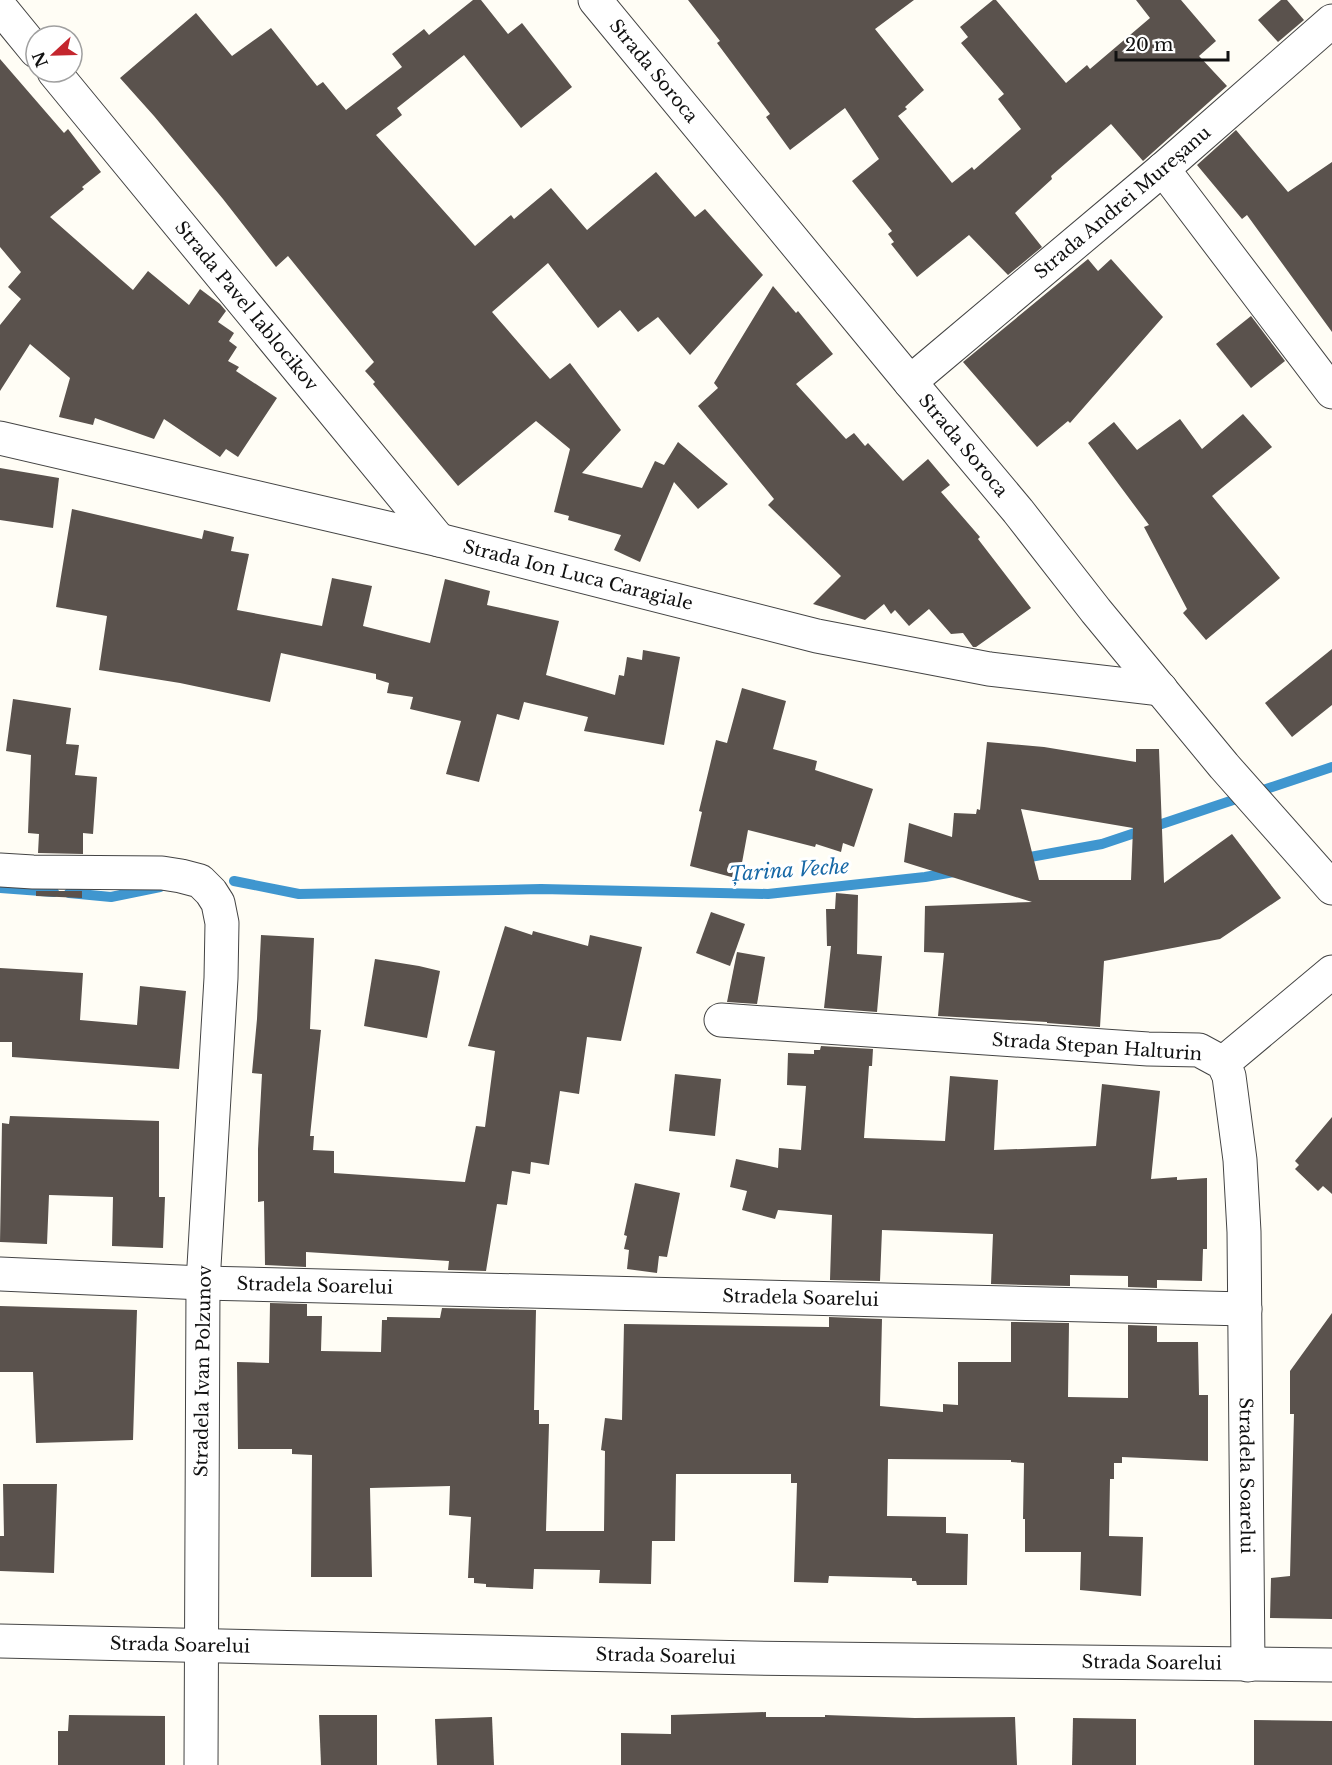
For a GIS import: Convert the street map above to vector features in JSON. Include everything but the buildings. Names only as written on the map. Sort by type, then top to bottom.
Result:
[{"type":"street","name":"Strada Soroca","points":[[595,0],[1018,511],[1224,766],[1332,888]]},
{"type":"street","points":[[0,7],[24,36]]},
{"type":"street","name":"Strada Andrei Mureșanu","points":[[910,382],[1163,169],[1332,21]]},
{"type":"street","name":"Strada Pavel Iablocikov","points":[[64,84],[439,540]]},
{"type":"street","points":[[1163,169],[1332,392]]},
{"type":"street","name":"Strada Ion Luca Caragiale","points":[[0,438],[439,540],[817,636],[989,669],[1161,690]]},
{"type":"street","name":"Stradela Ivan Polzunov","points":[[0,870],[162,873],[200,881],[218,903],[222,923],[221,978],[202,1283],[201,1765]]},
{"type":"street","points":[[1223,1063],[1332,972]]},
{"type":"street","name":"Strada Stepan Halturin","points":[[721,1020],[1148,1049],[1198,1050],[1212,1056],[1223,1063],[1229,1076],[1240,1160],[1245,1309]]},
{"type":"street","name":"Stradela Soarelui","points":[[0,1274],[202,1283],[1245,1309],[1248,1665]]},
{"type":"street","name":"Strada Soarelui","points":[[0,1641],[751,1658],[1332,1665]]},
{"type":"waterway","name":"Țarina Veche","points":[[1019,859],[1102,844],[1332,767]]},
{"type":"waterway","name":"Țarina Veche","points":[[234,881],[299,894],[541,889],[768,894],[954,872]]},
{"type":"waterway","points":[[69,893],[111,897],[160,887]]},
{"type":"waterway","points":[[0,888],[54,892]]}]
